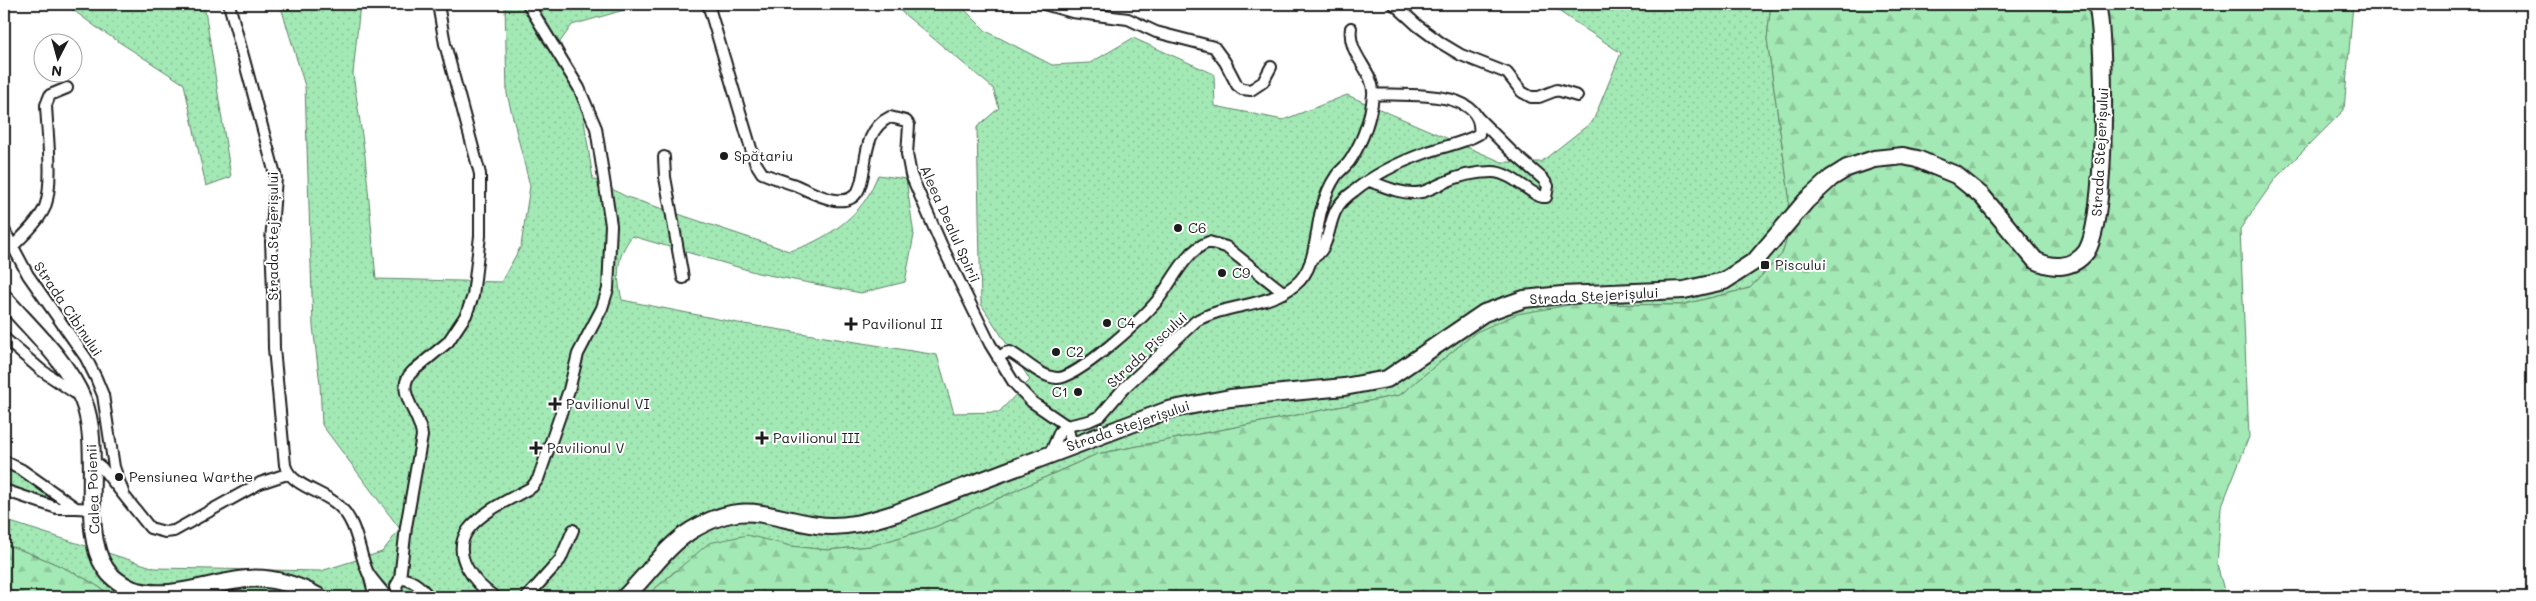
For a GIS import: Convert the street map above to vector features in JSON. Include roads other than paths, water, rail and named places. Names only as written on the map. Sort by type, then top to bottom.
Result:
[{"type":"main road","name":"Strada Stejerișului","points":[[625,597],[690,531],[730,513],[745,511],[766,513],[818,525],[860,523],[896,513],[1168,410],[1198,402],[1370,384],[1387,379],[1484,313],[1524,299],[1562,295],[1668,292],[1702,288],[1724,281],[1755,261],[1806,201],[1831,178],[1847,168],[1874,158],[1903,156],[1917,159],[1956,175],[1982,196],[2035,260],[2050,266],[2067,265],[2085,252],[2096,225],[2104,69],[2103,38],[2097,4]]},
{"type":"main road","name":"Calea Poienii","points":[[4,298],[52,354],[82,398],[89,420],[95,542],[104,567],[112,577],[133,590],[144,594],[166,595],[255,579],[285,583],[319,597]]},
{"type":"street","name":"Strada Stejerișului","points":[[230,4],[276,178],[271,241],[274,348],[288,474]]},
{"type":"street","points":[[398,597],[396,586],[400,579],[406,527],[422,436],[422,428],[409,402],[405,383],[407,376],[448,342],[466,315],[473,296],[480,236],[480,174],[445,44],[438,4]]},
{"type":"street","points":[[495,597],[477,583],[464,563],[462,551],[467,532],[480,519],[532,487],[538,479],[569,390],[578,354],[602,308],[608,289],[611,225],[596,128],[579,88],[528,4]]},
{"type":"street","name":"Aleea Dealul Spirii","points":[[708,4],[755,162],[762,173],[834,200],[851,199],[858,194],[862,184],[867,146],[876,127],[890,117],[906,121],[909,125],[907,154],[912,175],[942,246],[998,358],[1014,384],[1032,402],[1067,426]]},
{"type":"street","points":[[1044,4],[1072,12],[1128,19],[1156,32],[1214,47],[1226,62],[1236,85],[1242,89],[1251,90],[1263,82],[1271,67]]},
{"type":"street","points":[[1394,4],[1418,26],[1441,43],[1461,55],[1507,73],[1522,92],[1532,98],[1539,98],[1557,90],[1578,96]]},
{"type":"street","points":[[1351,28],[1352,50],[1368,78],[1373,94],[1438,96],[1459,102],[1477,116],[1548,186],[1546,197],[1535,195],[1518,180],[1502,172],[1457,177],[1421,192],[1409,192],[1370,181]]},
{"type":"street","points":[[13,246],[44,209],[48,199],[49,175],[46,105],[50,95],[67,88]]},
{"type":"street","name":"Strada Piscului","points":[[1067,426],[1090,421],[1106,411],[1124,388],[1196,321],[1209,314],[1263,303],[1284,293],[1306,275],[1326,196],[1335,177],[1350,160],[1359,144],[1369,119],[1373,94]]},
{"type":"street","points":[[1311,259],[1318,256],[1324,248],[1336,210],[1343,201],[1394,165],[1426,152],[1469,140],[1479,134],[1480,126],[1477,116]]},
{"type":"street","points":[[664,157],[665,177],[683,278]]},
{"type":"street","name":"Strada Cibinului","points":[[4,230],[28,275],[86,358],[96,378],[103,395],[114,467],[123,492]]},
{"type":"street","points":[[998,358],[1010,352],[1041,372],[1059,378],[1077,371],[1143,316],[1196,249],[1209,242],[1226,247],[1284,293]]},
{"type":"street","points":[[4,338],[41,370],[82,398]]},
{"type":"street","points":[[1050,454],[1060,431],[1067,426],[1072,445]]},
{"type":"street","points":[[92,460],[102,468],[123,492],[150,528],[164,532],[174,531],[260,483],[288,474],[339,505],[347,514],[369,574],[374,597]]},
{"type":"street","points":[[4,461],[22,470],[76,508]]},
{"type":"street","points":[[4,490],[57,508],[93,508]]},
{"type":"street","points":[[527,597],[560,560],[573,530]]},
{"type":"street","points":[[369,574],[387,597]]},
{"type":"street","points":[[400,579],[408,579],[415,583],[429,597]]},
{"type":"place","name":"Spătariu","points":[[724,156]]},
{"type":"place","name":"C6","points":[[1178,228]]},
{"type":"place","name":"Piscului","points":[[1765,265]]},
{"type":"place","name":"C9","points":[[1222,273]]},
{"type":"place","name":"C4","points":[[1107,323]]},
{"type":"place","name":"Pavilionul II","points":[[851,324]]},
{"type":"place","name":"C2","points":[[1056,352]]},
{"type":"place","name":"C1","points":[[1078,392]]},
{"type":"place","name":"Pavilionul VI","points":[[555,404]]},
{"type":"place","name":"Pavilionul III","points":[[762,438]]},
{"type":"place","name":"Pavilionul V","points":[[536,448]]},
{"type":"place","name":"Pensiunea Warthe","points":[[119,477]]}]
